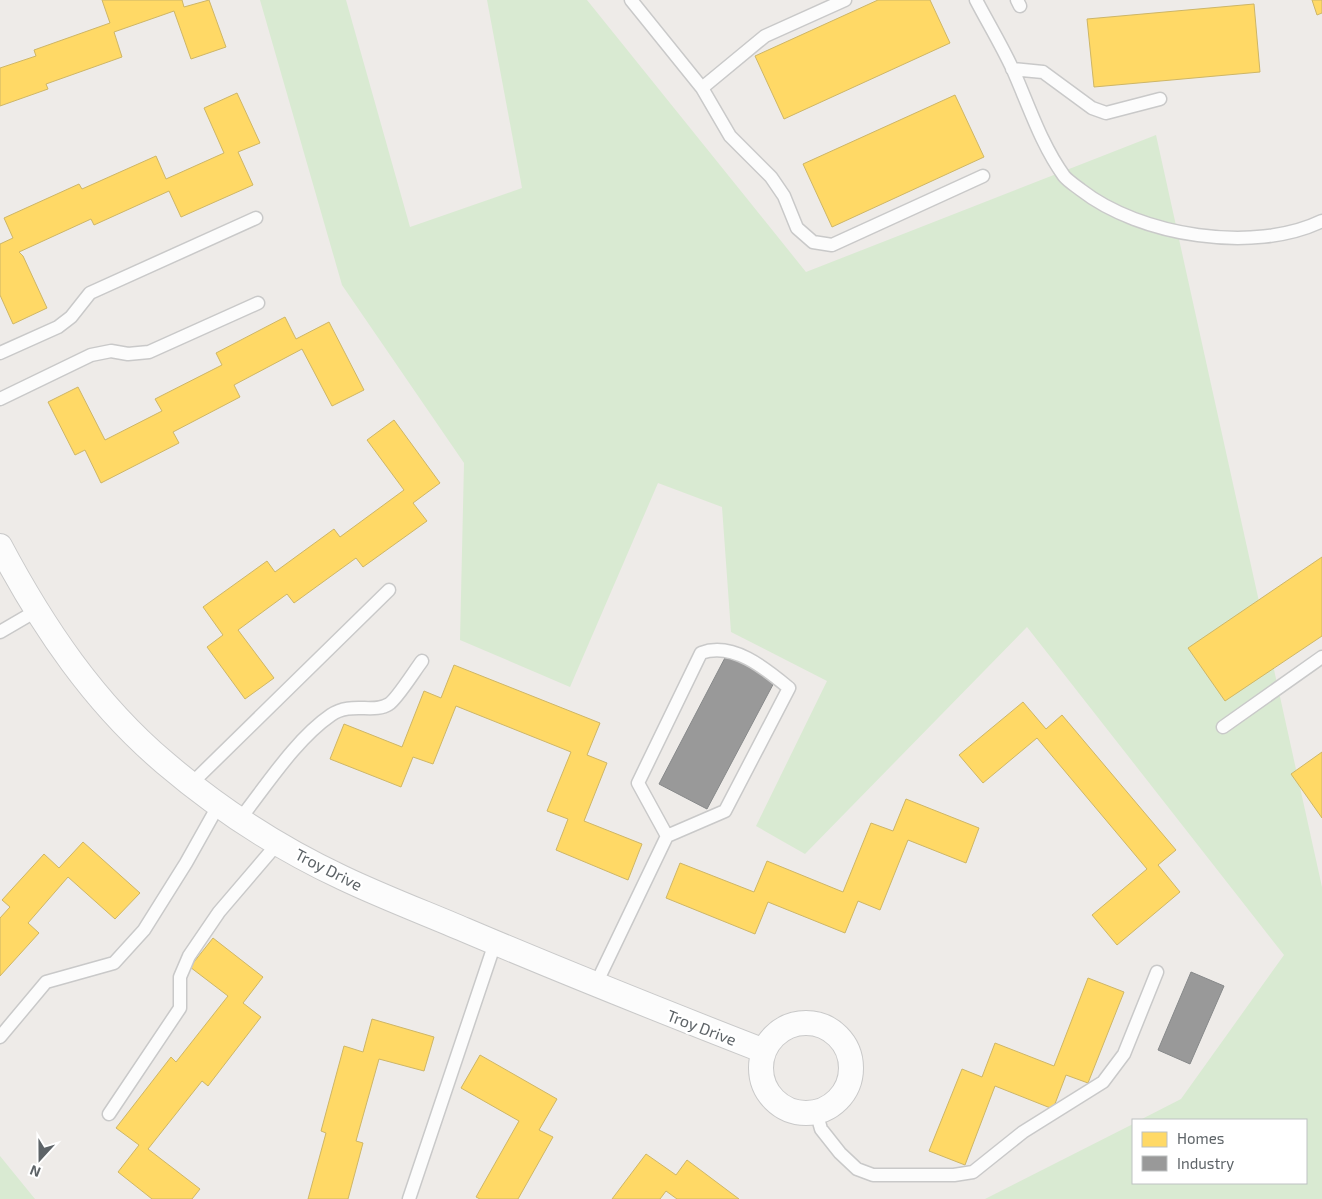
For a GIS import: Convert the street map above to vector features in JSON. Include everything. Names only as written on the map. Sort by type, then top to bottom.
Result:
[{"type":"street","name":"Troy Drive","points":[[0,546],[36,611],[68,659],[113,713],[163,762],[218,806],[278,843],[343,878],[595,986],[764,1051]]},
{"type":"street","points":[[798,1023],[821,1026],[840,1038],[848,1051],[850,1059],[849,1082],[842,1095],[831,1106],[816,1112],[802,1113],[789,1109],[772,1097],[762,1079],[761,1065],[764,1051],[772,1038],[784,1028],[798,1023]]},
{"type":"lane","points":[[631,0],[702,88],[730,136],[771,177],[784,196],[797,228],[813,242],[832,245],[983,176]]},
{"type":"lane","points":[[702,88],[765,36],[845,0]]},
{"type":"lane","points":[[976,0],[1012,69],[1044,143],[1065,177],[1098,204],[1151,226],[1203,236],[1254,238],[1309,227],[1322,221]]},
{"type":"lane","points":[[1012,69],[1043,72],[1092,108],[1106,113],[1160,99]]},
{"type":"lane","points":[[0,353],[58,327],[71,317],[90,293],[256,218]]},
{"type":"lane","points":[[0,399],[91,355],[111,351],[128,354],[149,352],[258,303]]},
{"type":"lane","points":[[191,784],[389,590]]},
{"type":"lane","points":[[0,632],[36,611]]},
{"type":"lane","points":[[595,986],[667,836],[725,811],[789,688],[756,662],[714,648],[701,653],[638,783],[667,836]]},
{"type":"lane","points":[[1223,728],[1322,657]]},
{"type":"lane","points":[[240,819],[309,734],[328,717],[342,708],[370,708],[389,704],[422,661]]},
{"type":"lane","points":[[0,1037],[46,982],[114,963],[144,930],[186,863],[218,806]]},
{"type":"lane","points":[[109,1114],[180,1008],[180,977],[189,956],[219,912],[278,843]]},
{"type":"lane","points":[[409,1199],[495,943]]},
{"type":"lane","points":[[816,1112],[821,1129],[840,1153],[857,1169],[873,1175],[954,1175],[973,1172],[1023,1132],[1103,1082],[1124,1054],[1157,972]]},
{"type":"green space","points":[[260,0],[346,0],[410,227],[522,188],[487,0],[587,0],[806,272],[1156,135],[1322,887],[1322,1199],[985,1199],[1132,1125],[1132,1184],[1307,1184],[1307,1119],[1142,1119],[1181,1099],[1284,955],[1027,627],[805,854],[756,826],[827,681],[731,632],[722,507],[658,483],[570,687],[460,640],[464,463],[342,285]]},
{"type":"green space","points":[[0,1156],[35,1199],[0,1199]]},
{"type":"building: Homes","points":[[102,0],[182,0],[184,7],[209,0],[226,47],[191,59],[174,11],[114,32],[122,57],[46,84],[48,89],[0,106],[0,68],[36,56],[34,50],[110,23]]},
{"type":"building: Homes","points":[[878,0],[930,0],[950,43],[784,119],[755,56]]},
{"type":"building: Homes","points":[[1312,0],[1322,0],[1322,13],[1317,15]]},
{"type":"building: Homes","points":[[1254,4],[1260,72],[1094,87],[1087,19]]},
{"type":"building: Homes","points":[[237,93],[260,143],[238,152],[253,185],[181,217],[169,191],[94,225],[91,219],[19,252],[23,256],[47,308],[13,324],[0,295],[0,244],[13,238],[4,218],[79,184],[82,189],[156,156],[166,179],[224,153],[204,108]]},
{"type":"building: Homes","points":[[955,95],[984,157],[832,227],[803,164]]},
{"type":"building: Homes","points":[[285,317],[296,339],[329,322],[364,390],[332,406],[302,349],[234,385],[240,397],[173,432],[179,443],[101,483],[85,450],[75,455],[48,402],[78,387],[105,440],[162,411],[155,399],[222,365],[216,353]]},
{"type":"building: Homes","points":[[394,420],[440,483],[413,503],[427,521],[363,567],[356,558],[294,603],[287,594],[238,630],[274,678],[245,699],[207,647],[223,635],[203,607],[267,561],[275,572],[334,529],[340,537],[404,490],[367,440]]},
{"type":"building: Homes","points":[[1322,557],[1322,636],[1225,701],[1188,648]]},
{"type":"building: Homes","points":[[454,665],[600,723],[587,755],[607,763],[584,821],[642,844],[628,880],[556,850],[568,819],[547,811],[571,752],[456,706],[433,764],[413,757],[401,787],[330,759],[344,724],[402,747],[424,691],[441,698]]},
{"type":"building: Homes","points":[[1023,702],[1046,729],[1062,715],[1176,850],[1158,865],[1180,892],[1117,945],[1092,915],[1147,869],[1037,738],[983,783],[959,755]]},
{"type":"building: Homes","points":[[1322,752],[1322,818],[1291,774]]},
{"type":"building: Homes","points":[[906,799],[979,828],[966,863],[908,840],[880,910],[858,901],[845,933],[768,902],[755,934],[666,898],[680,863],[754,892],[767,861],[843,892],[871,823],[893,831]]},
{"type":"building: Homes","points":[[83,842],[140,893],[115,919],[68,877],[28,923],[39,933],[0,976],[0,918],[10,907],[2,900],[44,854],[59,868]]},
{"type":"building: Homes","points":[[213,938],[263,977],[243,1003],[261,1017],[208,1086],[202,1081],[148,1149],[200,1189],[192,1199],[152,1199],[118,1172],[139,1145],[116,1128],[171,1057],[176,1062],[228,996],[190,967]]},
{"type":"building: Homes","points":[[1088,978],[1124,992],[1088,1083],[1066,1075],[1053,1109],[995,1086],[965,1165],[929,1151],[962,1069],[982,1077],[995,1043],[1054,1066]]},
{"type":"building: Homes","points":[[372,1019],[434,1037],[424,1071],[379,1059],[356,1141],[363,1143],[348,1199],[308,1199],[326,1133],[321,1131],[344,1046],[363,1052]]},
{"type":"building: Homes","points":[[480,1055],[557,1099],[539,1130],[553,1137],[518,1199],[480,1199],[476,1197],[519,1121],[461,1088]]},
{"type":"building: Homes","points":[[646,1154],[676,1175],[687,1160],[739,1199],[677,1199],[666,1191],[660,1199],[612,1199]]},
{"type":"building: Industry","points":[[728,652],[777,677],[707,809],[659,784]]},
{"type":"building: Industry","points":[[1191,972],[1224,986],[1190,1064],[1158,1050]]}]
